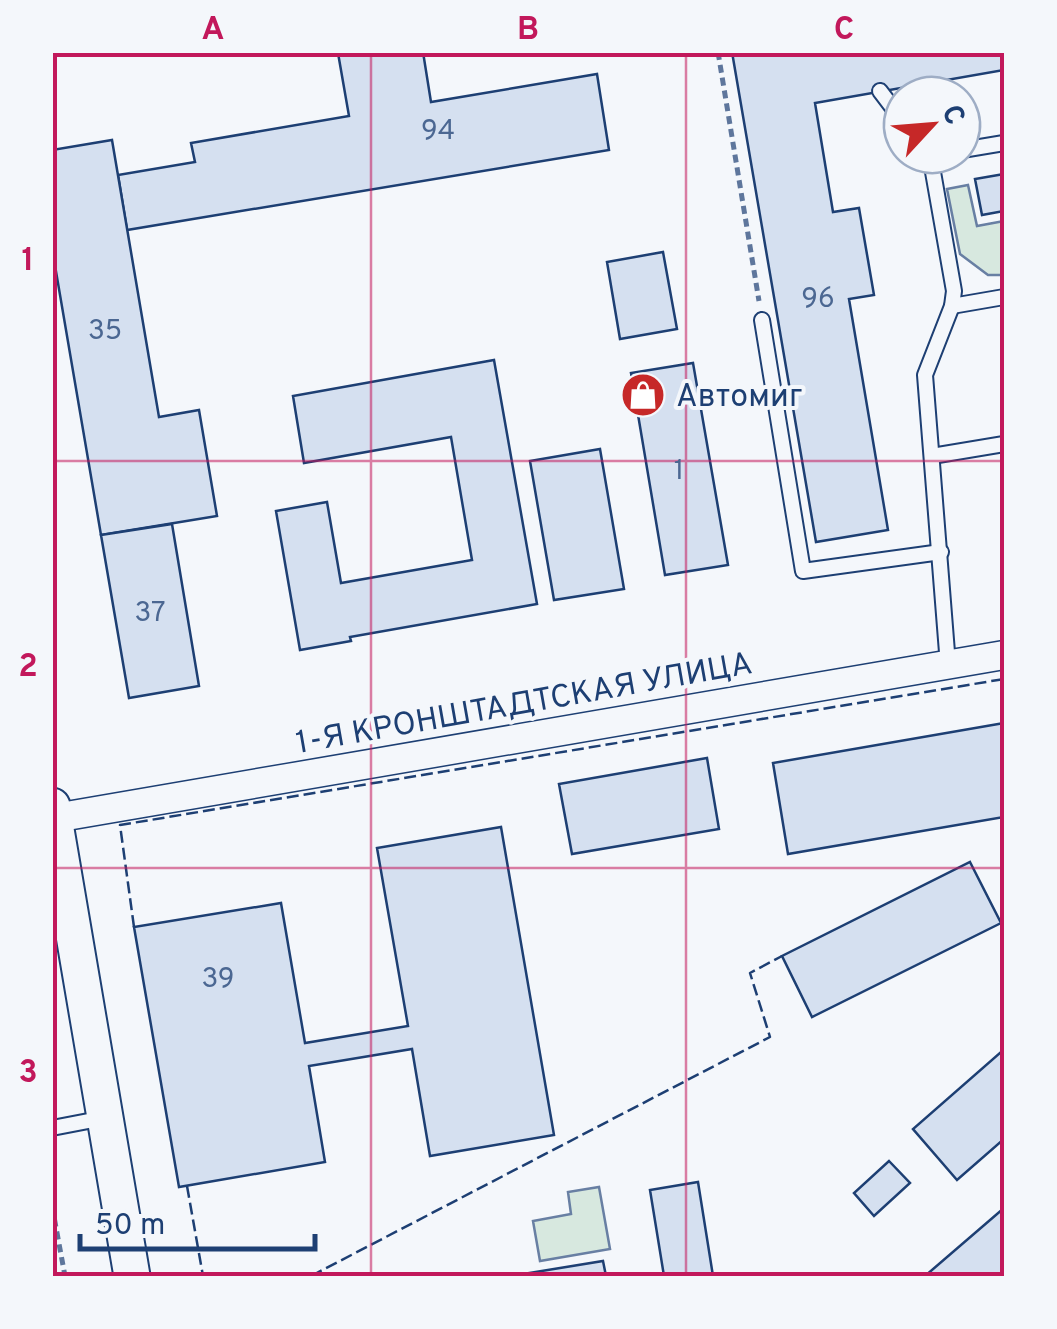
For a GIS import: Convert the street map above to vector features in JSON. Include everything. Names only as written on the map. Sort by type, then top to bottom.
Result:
[{"type":"street","name":"1-Я КРОНШТАДТСКАЯ УЛИЦА","points":[[54,812],[1004,656]]},
{"type":"street","points":[[54,812],[62,914],[105,1118],[132,1276]]},
{"type":"lane","points":[[934,175],[954,290],[952,306],[925,375],[948,665]]},
{"type":"lane","points":[[952,306],[1004,297]]},
{"type":"lane","points":[[762,320],[803,571],[941,552]]},
{"type":"lane","points":[[932,456],[1004,444]]},
{"type":"lane","points":[[52,1128],[105,1118]]},
{"type":"path","points":[[718,52],[762,320]]},
{"type":"path","points":[[52,1206],[65,1276]]},
{"type":"shaded area","points":[[968,185],[977,226],[1004,221],[1004,275],[988,275],[960,254],[947,189]]},
{"type":"shaded area","points":[[599,1187],[610,1249],[540,1261],[533,1221],[571,1214],[568,1192]]},
{"type":"building","points":[[326,52],[423,52],[431,102],[597,74],[609,150],[127,230],[118,175],[195,162],[191,143],[349,116],[338,53]]},
{"type":"building","points":[[732,52],[1004,52],[1004,70],[975,75],[882,75],[882,91],[815,103],[833,212],[859,208],[874,295],[849,299],[888,530],[816,542]]},
{"type":"building","points":[[112,140],[159,417],[199,410],[217,516],[101,535],[52,248],[52,150]]},
{"type":"building","points":[[1004,174],[1004,211],[982,215],[975,179]]},
{"type":"building","points":[[663,252],[677,329],[620,339],[607,262]]},
{"type":"building","points":[[494,360],[537,604],[350,637],[351,641],[300,650],[276,511],[327,502],[341,583],[472,560],[451,437],[304,463],[293,396]]},
{"type":"building","points":[[693,363],[728,565],[665,575],[631,373]]},
{"type":"building","points":[[600,449],[624,589],[554,600],[530,461]]},
{"type":"building","points":[[172,524],[199,686],[129,698],[101,535]]},
{"type":"building","points":[[1004,723],[1004,817],[788,854],[773,763]]},
{"type":"building","points":[[707,758],[719,829],[572,854],[559,784]]},
{"type":"building","points":[[501,827],[554,1135],[430,1156],[412,1049],[309,1066],[325,1162],[179,1187],[134,927],[281,903],[305,1043],[408,1026],[377,848]]},
{"type":"building","points":[[970,862],[1001,923],[812,1017],[782,956]]},
{"type":"building","points":[[1001,1052],[1004,1139],[957,1180],[913,1129]]},
{"type":"building","points":[[889,1161],[910,1183],[874,1216],[854,1193]]},
{"type":"building","points":[[698,1182],[713,1276],[664,1276],[650,1190]]},
{"type":"building","points":[[1004,1208],[1004,1276],[925,1276]]},
{"type":"building","points":[[603,1261],[606,1276],[511,1276]]},
{"type":"fence","points":[[134,927],[120,825],[1004,679]]},
{"type":"fence","points":[[311,1276],[770,1037],[750,973],[782,956]]},
{"type":"fence","points":[[187,1186],[203,1276]]},
{"type":"place","name":"Автомиг","points":[[643,395]]}]
